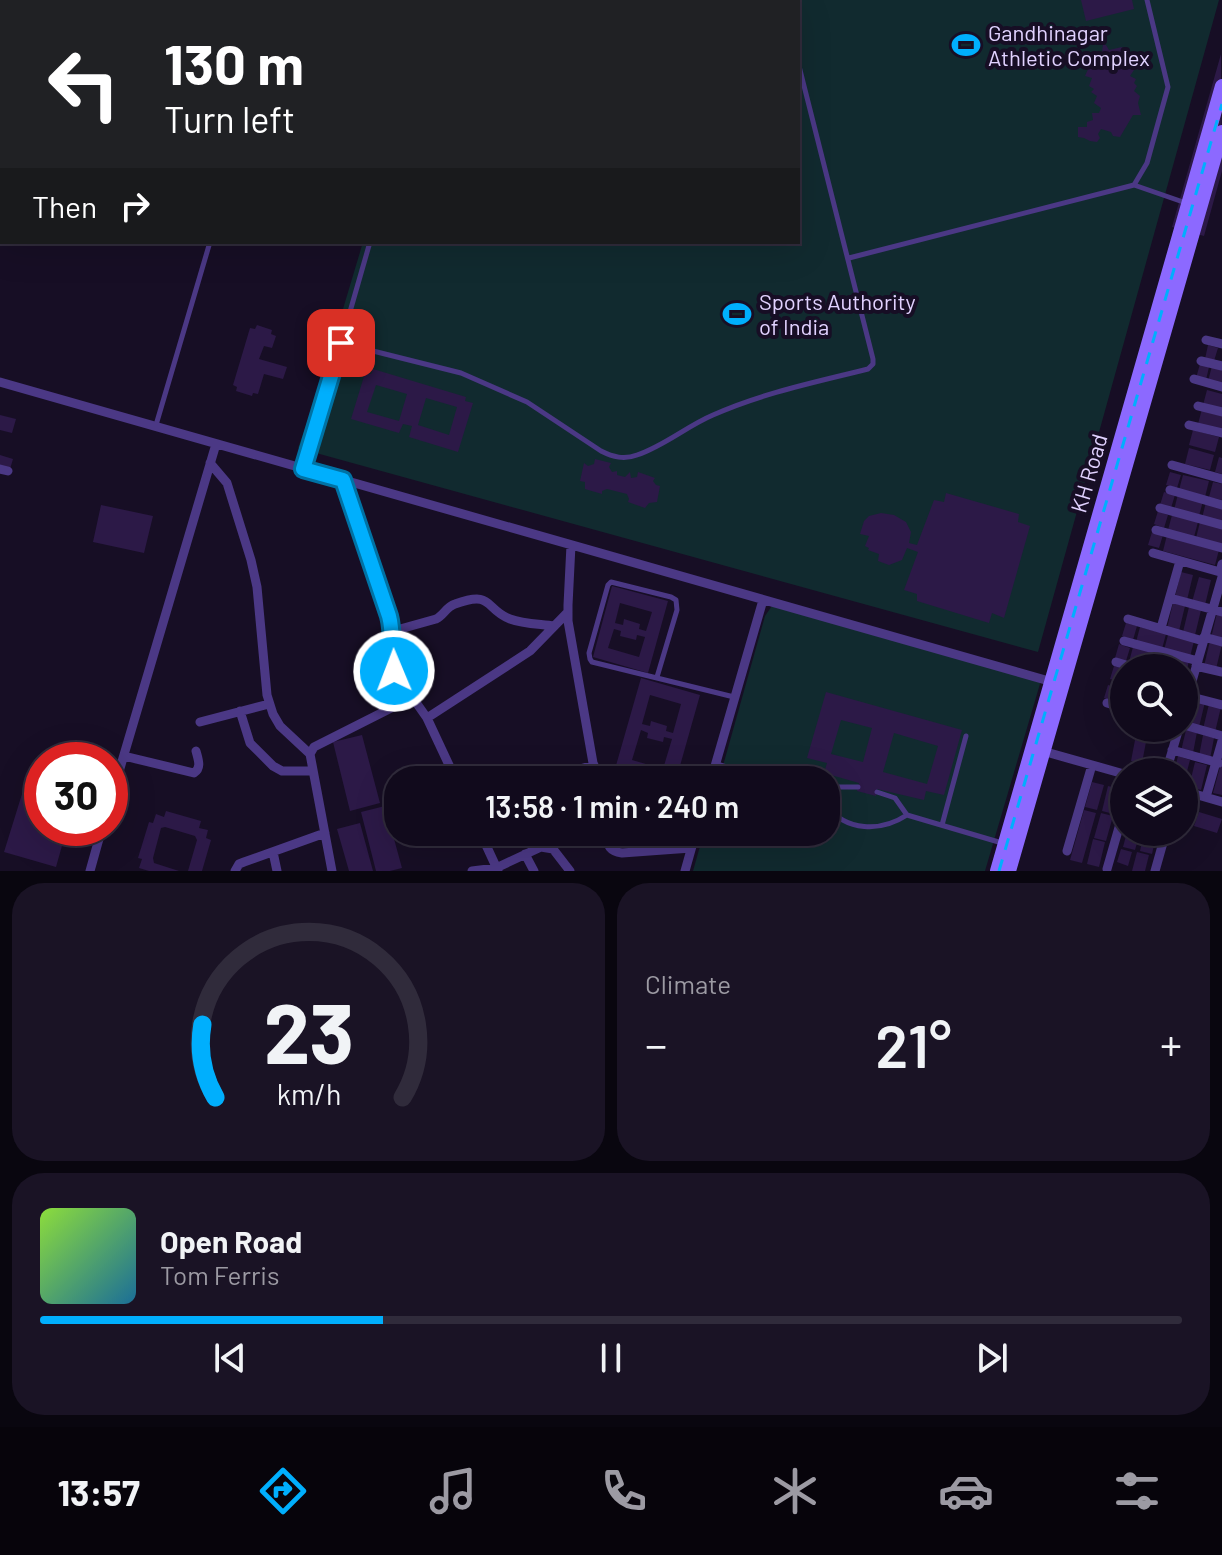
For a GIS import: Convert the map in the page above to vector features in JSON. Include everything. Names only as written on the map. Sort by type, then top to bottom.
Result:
[{"type":"main road","name":"KH Road","points":[[1057,684],[1188,203],[1218,112],[1222,86]]},
{"type":"main road","name":"KH Road","points":[[997,871],[1038,750],[1222,132]]},
{"type":"main road","name":"KH Road","points":[[1009,871],[1011,836]]},
{"type":"street","points":[[1206,340],[1222,344]]},
{"type":"street","points":[[1201,361],[1222,366]]},
{"type":"street","points":[[1194,379],[1222,387]]},
{"type":"street","points":[[0,395],[3,383],[1057,684]]},
{"type":"street","points":[[1198,406],[1222,412]]},
{"type":"street","points":[[1189,425],[1222,433]]},
{"type":"street","points":[[128,742],[216,444]]},
{"type":"street","points":[[210,463],[227,483],[251,560],[257,587],[269,704],[280,726],[310,754]]},
{"type":"street","points":[[1172,465],[1222,479]]},
{"type":"street","points":[[343,480],[393,631],[394,671],[411,698],[420,706],[449,766]]},
{"type":"street","points":[[1170,490],[1222,505]]},
{"type":"street","points":[[1160,508],[1222,525]]},
{"type":"street","points":[[1156,530],[1222,548]]},
{"type":"street","points":[[571,545],[568,612],[594,765],[591,766]]},
{"type":"street","points":[[1153,553],[1221,571],[1217,611],[1203,639],[1198,659]]},
{"type":"street","points":[[1161,628],[1180,561]]},
{"type":"street","points":[[1170,598],[1217,611]]},
{"type":"street","points":[[393,631],[436,619],[452,604],[472,599],[485,600],[510,619],[554,626]]},
{"type":"street","points":[[716,764],[763,600]]},
{"type":"street","points":[[427,718],[530,651],[568,612]]},
{"type":"street","points":[[1128,619],[1222,642]]},
{"type":"street","points":[[1124,641],[1167,654]]},
{"type":"street","points":[[1198,663],[1222,672]]},
{"type":"street","points":[[332,871],[310,754],[314,747],[411,698]]},
{"type":"street","points":[[1198,699],[1222,705]]},
{"type":"street","points":[[200,722],[269,704]]},
{"type":"street","points":[[240,711],[250,743],[273,766],[293,773],[312,771]]},
{"type":"street","points":[[1198,730],[1222,739],[1219,763],[1206,797]]},
{"type":"street","points":[[1170,758],[1175,742]]},
{"type":"street","points":[[1038,750],[1110,770]]},
{"type":"street","points":[[1172,750],[1219,763]]},
{"type":"street","points":[[128,757],[194,773],[199,766],[196,751]]},
{"type":"street","points":[[1067,851],[1092,765]]},
{"type":"street","points":[[1198,795],[1222,802]]},
{"type":"street","points":[[235,871],[239,864],[244,867],[273,852],[325,833]]},
{"type":"street","points":[[90,871],[97,846]]},
{"type":"street","points":[[486,846],[497,869]]},
{"type":"street","points":[[609,846],[613,852],[622,853],[691,848],[685,871]]},
{"type":"street","points":[[1107,869],[1114,846]]},
{"type":"street","points":[[1155,871],[1162,846]]},
{"type":"street","points":[[474,871],[497,869],[541,847],[553,849],[570,871]]},
{"type":"street","points":[[273,852],[277,871]]},
{"type":"street","points":[[525,854],[534,871]]},
{"type":"lane","points":[[1134,185],[1147,163],[1168,87],[1147,0]]},
{"type":"lane","points":[[341,343],[461,373],[527,402],[601,451],[623,458],[636,456],[660,445],[713,415],[776,393],[868,369],[873,359],[800,70]]},
{"type":"lane","points":[[849,258],[1134,185],[1188,203]]},
{"type":"lane","points":[[156,427],[209,244]]},
{"type":"lane","points":[[303,469],[369,244]]},
{"type":"lane","points":[[657,677],[677,610],[676,600],[611,582],[589,653],[592,662],[735,697]]},
{"type":"lane","points":[[942,825],[966,736]]},
{"type":"lane","points":[[716,764],[723,766]]},
{"type":"lane","points":[[840,787],[858,787]]},
{"type":"lane","points":[[877,792],[895,798],[907,815],[942,825],[1011,836]]},
{"type":"lane","points":[[840,819],[865,826],[885,826],[907,815]]},
{"type":"green space","name":"Sports Authority of India","points":[[800,0],[1219,0],[1038,652],[298,448],[362,244],[800,244]]},
{"type":"green space","points":[[776,600],[1042,677],[985,871],[693,871],[700,846],[840,846],[840,766],[723,766],[765,616]]},
{"type":"building","points":[[1081,0],[1132,0],[1134,9],[1086,21]]},
{"type":"building","points":[[1103,44],[1109,50],[1122,47],[1130,53],[1126,58],[1133,65],[1130,66],[1134,70],[1130,76],[1136,79],[1134,91],[1140,96],[1141,115],[1133,115],[1120,137],[1101,129],[1097,142],[1078,137],[1078,127],[1087,127],[1087,122],[1093,120],[1092,113],[1099,113],[1101,108],[1094,103],[1097,96],[1089,86],[1092,78],[1085,76],[1090,65],[1082,58],[1102,52]]},
{"type":"building","points":[[1221,54],[1222,171],[1204,236],[1172,227]]},
{"type":"building","points":[[257,325],[272,330],[271,334],[276,336],[272,348],[264,346],[259,359],[287,367],[283,379],[264,374],[258,394],[253,393],[252,396],[236,391],[237,387],[233,385],[250,328],[255,329]]},
{"type":"building","points":[[1208,345],[1218,348],[1214,361],[1205,359]]},
{"type":"building","points":[[1200,364],[1209,367],[1206,380],[1196,378]]},
{"type":"building","points":[[1212,366],[1222,369],[1222,385],[1208,381]]},
{"type":"building","points":[[373,369],[466,397],[465,401],[473,403],[458,452],[409,437],[412,426],[403,424],[399,433],[351,419],[365,373],[371,374]],"holes":[[[376,385],[407,394],[399,421],[367,412]],[[426,398],[457,407],[449,435],[418,425]]]},
{"type":"building","points":[[1207,390],[1222,394],[1222,410],[1203,405]]},
{"type":"building","points":[[1202,409],[1222,414],[1222,430],[1198,424]]},
{"type":"building","points":[[0,415],[16,419],[12,433],[0,430]]},
{"type":"building","points":[[1193,430],[1219,437],[1215,452],[1189,445]]},
{"type":"building","points":[[1189,448],[1214,455],[1210,470],[1185,464]]},
{"type":"building","points":[[0,455],[13,459],[10,469],[0,466]]},
{"type":"building","points":[[1219,457],[1222,458],[1222,474],[1215,472]]},
{"type":"building","points":[[595,459],[611,463],[609,467],[612,472],[617,471],[617,475],[625,477],[630,472],[631,478],[637,477],[638,472],[655,478],[653,481],[660,486],[657,502],[649,503],[645,508],[628,502],[627,494],[607,489],[602,494],[585,489],[585,482],[580,481],[584,463],[588,466],[594,464]]},
{"type":"building","points":[[1170,472],[1181,475],[1177,488],[1166,485]]},
{"type":"building","points":[[1183,475],[1209,481],[1205,497],[1179,490]]},
{"type":"building","points":[[1213,482],[1222,484],[1222,500],[1209,497]]},
{"type":"building","points":[[1164,492],[1175,495],[1171,508],[1160,505]]},
{"type":"building","points":[[946,493],[1019,514],[1018,522],[1030,526],[1004,618],[992,613],[989,623],[917,601],[917,594],[904,590],[918,552],[907,548],[902,560],[889,565],[878,561],[879,554],[865,546],[869,536],[860,534],[864,521],[881,513],[894,515],[906,522],[911,532],[909,543],[917,545],[934,500],[944,502]]},
{"type":"building","points":[[1178,494],[1203,501],[1199,516],[1174,510]]},
{"type":"building","points":[[1206,502],[1222,507],[1222,523],[1202,518]]},
{"type":"building","points":[[101,505],[153,516],[144,553],[93,542]]},
{"type":"building","points":[[1158,511],[1168,515],[1164,528],[1154,524]]},
{"type":"building","points":[[1172,515],[1198,522],[1194,537],[1168,530]]},
{"type":"building","points":[[1200,522],[1222,528],[1222,544],[1196,538]]},
{"type":"building","points":[[1152,532],[1163,535],[1159,548],[1148,545]]},
{"type":"building","points":[[1167,535],[1219,550],[1215,565],[1163,551]]},
{"type":"building","points":[[1181,572],[1193,575],[1187,600],[1175,597]]},
{"type":"building","points":[[1199,577],[1211,580],[1205,605],[1192,602]]},
{"type":"building","points":[[612,586],[668,601],[648,673],[593,657]],"holes":[[[620,603],[652,612],[646,631],[639,629],[640,624],[624,619],[623,625],[615,623]],[[614,629],[621,631],[620,636],[636,640],[637,635],[645,637],[639,657],[608,648]]]},
{"type":"building","points":[[1173,603],[1185,606],[1179,631],[1167,628]]},
{"type":"building","points":[[1189,607],[1201,610],[1195,635],[1183,632]]},
{"type":"building","points":[[1217,613],[1222,614],[1222,640],[1211,638]]},
{"type":"building","points":[[1126,623],[1137,626],[1133,640],[1122,636]]},
{"type":"building","points":[[1140,627],[1166,634],[1162,649],[1136,642]]},
{"type":"building","points":[[1168,635],[1194,641],[1191,654],[1164,650]]},
{"type":"building","points":[[1210,641],[1222,644],[1216,669],[1204,666]]},
{"type":"building","points":[[1119,644],[1130,648],[1128,654],[1116,654]]},
{"type":"building","points":[[1133,647],[1159,653],[1159,654],[1131,654]]},
{"type":"building","points":[[641,678],[700,695],[680,766],[664,766],[672,739],[664,737],[663,742],[647,738],[648,733],[641,730],[632,760],[653,766],[616,766]],"holes":[[[650,695],[681,704],[673,733],[666,731],[667,726],[651,721],[650,726],[642,724]]]},
{"type":"building","points":[[1108,685],[1110,686],[1110,700],[1104,698]]},
{"type":"building","points":[[826,692],[962,730],[944,795],[926,791],[924,800],[877,789],[876,796],[857,791],[859,783],[840,778],[840,766],[826,766],[827,763],[807,758]],"holes":[[[841,720],[872,728],[863,762],[831,754]],[[894,733],[938,746],[927,784],[883,772]]]},
{"type":"building","points":[[1198,701],[1205,702],[1198,727]]},
{"type":"building","points":[[1209,704],[1221,707],[1215,732],[1203,729]]},
{"type":"building","points":[[362,735],[380,803],[350,811],[333,742]]},
{"type":"building","points":[[1203,735],[1214,738],[1210,759],[1199,756]]},
{"type":"building","points":[[1135,742],[1146,742],[1143,758],[1132,758]]},
{"type":"building","points":[[1183,742],[1195,742],[1193,753],[1181,751]]},
{"type":"building","points":[[1198,763],[1207,765],[1201,790],[1198,789]]},
{"type":"building","points":[[1222,763],[1222,795],[1213,793]]},
{"type":"building","points":[[1092,782],[1104,785],[1097,810],[1085,807]]},
{"type":"building","points":[[1108,786],[1110,786],[1110,813],[1102,811]]},
{"type":"building","points":[[24,795],[24,846],[62,846],[56,867],[4,852]]},
{"type":"building","points":[[384,806],[384,846],[396,846],[402,868],[376,871],[361,812]]},
{"type":"building","points":[[1084,810],[1096,813],[1082,863],[1070,860]]},
{"type":"building","points":[[166,811],[201,821],[199,828],[208,830],[206,838],[211,840],[202,871],[188,871],[197,840],[195,836],[165,827],[161,828],[154,863],[179,871],[139,868],[142,859],[138,858],[149,822],[153,823],[156,814],[164,817]]},
{"type":"building","points":[[1199,812],[1222,819],[1217,833],[1198,827]]},
{"type":"building","points":[[1101,813],[1110,815],[1106,841],[1094,838]]},
{"type":"building","points":[[360,823],[373,871],[349,871],[337,829]]},
{"type":"building","points":[[1093,839],[1105,842],[1099,867],[1087,864]]},
{"type":"building","points":[[1141,846],[1154,846],[1152,854],[1140,851]]},
{"type":"building","points":[[1121,849],[1132,852],[1128,866],[1117,862]]},
{"type":"building","points":[[1137,852],[1149,855],[1145,871],[1132,871]]},
{"type":"railway","points":[[999,871],[1222,104]]},
{"type":"place","name":"Gandhinagar Athletic Complex","points":[[966,45]]},
{"type":"place","name":"Sports Authority of India","points":[[737,314]]},
{"type":"route","points":[[341,343],[303,469],[343,480],[389,616],[393,631],[394,671]]}]
